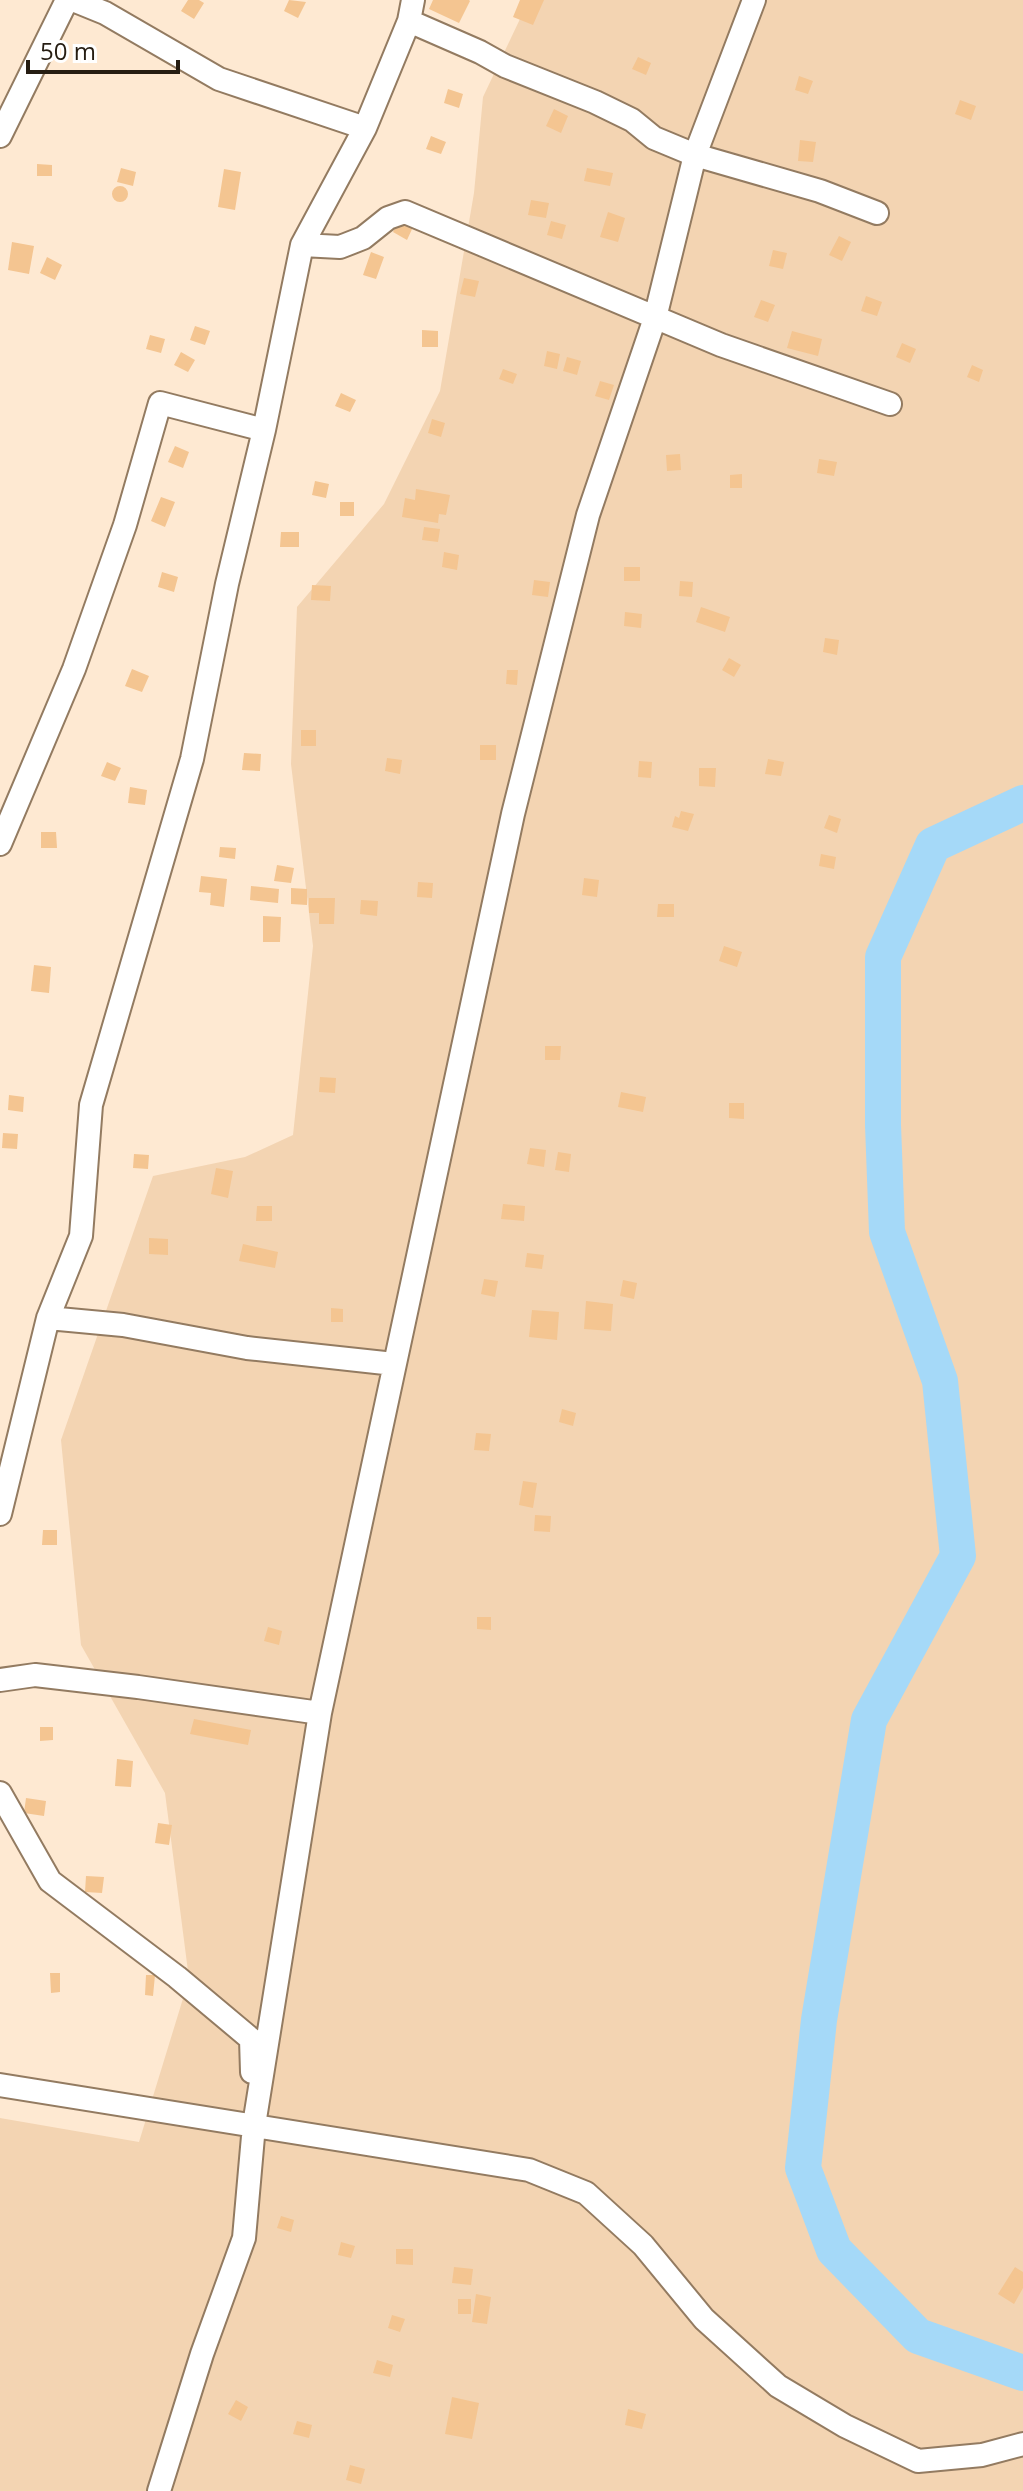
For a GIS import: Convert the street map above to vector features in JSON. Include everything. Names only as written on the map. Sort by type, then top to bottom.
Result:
[{"type":"street","points":[[0,136],[67,0]]},
{"type":"street","points":[[73,0],[105,13],[219,79],[365,128]]},
{"type":"street","points":[[159,2491],[202,2354],[244,2238],[254,2125],[320,1713],[513,814],[588,515],[655,318],[695,155],[754,0]]},
{"type":"street","points":[[0,1514],[48,1318],[81,1236],[91,1105],[192,759],[302,245],[365,128],[411,10],[505,66],[595,102],[632,120],[654,138],[695,155],[805,186],[877,213]]},
{"type":"street","points":[[302,245],[340,247],[363,238],[388,218],[405,212],[721,345],[890,404]]},
{"type":"street","points":[[0,844],[7,806],[74,669],[125,525],[160,403],[264,430]]},
{"type":"street","points":[[48,1318],[123,1325],[247,1348],[394,1364]]},
{"type":"street","points":[[0,1680],[35,1675],[320,1713]]},
{"type":"street","points":[[0,1793],[50,1881],[177,1977],[251,2039],[254,2125]]},
{"type":"street","points":[[0,2085],[529,2170],[586,2193],[643,2245],[704,2319],[778,2386],[845,2426],[918,2461],[982,2455],[1023,2444]]},
{"type":"shaded area","points":[[529,0],[1023,0],[1023,2491],[0,2491],[0,2118],[139,2142],[189,1979],[165,1793],[81,1645],[61,1440],[153,1176],[245,1157],[293,1135],[313,946],[291,764],[297,607],[384,504],[440,391],[474,193],[483,97]]},
{"type":"building","points":[[188,0],[204,3],[194,19],[181,11]]},
{"type":"building","points":[[289,0],[306,2],[298,18],[284,11]]},
{"type":"building","points":[[433,0],[470,1],[459,23],[429,9]]},
{"type":"building","points":[[520,0],[544,0],[533,25],[513,17]]},
{"type":"building","points":[[638,57],[651,63],[646,75],[632,69]]},
{"type":"building","points":[[799,76],[813,81],[808,94],[795,90]]},
{"type":"building","points":[[448,89],[463,94],[459,108],[444,103]]},
{"type":"building","points":[[960,100],[976,106],[971,120],[955,114]]},
{"type":"building","points":[[554,109],[568,116],[561,133],[546,126]]},
{"type":"building","points":[[431,136],[446,142],[441,154],[426,149]]},
{"type":"building","points":[[800,140],[816,142],[813,162],[798,161]]},
{"type":"building","points":[[37,164],[52,165],[52,176],[37,176]]},
{"type":"building","points":[[121,168],[136,172],[133,186],[117,182]]},
{"type":"building","points":[[587,168],[613,173],[610,186],[584,181]]},
{"type":"building","points":[[224,169],[241,172],[235,210],[218,207]]},
{"type":"building","points":[[117,186],[123,186],[128,194],[126,200],[117,202],[112,197],[112,191]]},
{"type":"building","points":[[531,200],[549,203],[546,218],[528,215]]},
{"type":"building","points":[[608,212],[625,218],[618,242],[600,237]]},
{"type":"building","points":[[399,220],[413,227],[407,240],[393,232]]},
{"type":"building","points":[[551,221],[566,225],[562,239],[547,235]]},
{"type":"building","points":[[839,236],[851,242],[842,261],[829,255]]},
{"type":"building","points":[[12,242],[34,246],[29,274],[8,270]]},
{"type":"building","points":[[773,250],[787,253],[783,269],[769,266]]},
{"type":"building","points":[[371,252],[384,257],[376,279],[363,275]]},
{"type":"building","points":[[47,257],[62,265],[55,280],[40,273]]},
{"type":"building","points":[[464,278],[479,281],[475,297],[460,294]]},
{"type":"building","points":[[866,296],[882,302],[877,316],[861,311]]},
{"type":"building","points":[[761,300],[775,305],[768,322],[754,317]]},
{"type":"building","points":[[195,326],[210,331],[205,345],[190,340]]},
{"type":"building","points":[[422,330],[438,331],[438,347],[422,347]]},
{"type":"building","points":[[792,331],[822,339],[818,356],[787,348]]},
{"type":"building","points":[[150,335],[165,339],[161,353],[146,349]]},
{"type":"building","points":[[902,343],[916,349],[910,363],[896,357]]},
{"type":"building","points":[[547,351],[560,354],[557,369],[544,366]]},
{"type":"building","points":[[181,352],[195,360],[188,372],[174,365]]},
{"type":"building","points":[[567,357],[581,361],[577,375],[563,371]]},
{"type":"building","points":[[972,365],[983,370],[979,382],[967,377]]},
{"type":"building","points":[[503,369],[517,374],[513,384],[499,379]]},
{"type":"building","points":[[600,381],[614,385],[609,400],[595,396]]},
{"type":"building","points":[[341,393],[356,400],[350,412],[335,406]]},
{"type":"building","points":[[432,419],[445,423],[441,437],[428,433]]},
{"type":"building","points":[[175,446],[189,452],[183,468],[168,462]]},
{"type":"building","points":[[680,454],[681,470],[667,471],[666,455]]},
{"type":"building","points":[[819,459],[837,462],[834,476],[817,473]]},
{"type":"building","points":[[742,474],[742,488],[730,488],[730,475]]},
{"type":"building","points":[[315,481],[329,484],[326,498],[312,495]]},
{"type":"building","points":[[416,489],[450,495],[446,515],[439,514],[438,523],[402,517],[405,498],[415,500]]},
{"type":"building","points":[[161,497],[175,502],[165,527],[151,521]]},
{"type":"building","points":[[340,502],[354,502],[354,516],[340,516]]},
{"type":"building","points":[[424,527],[440,529],[438,542],[422,540]]},
{"type":"building","points":[[281,532],[299,532],[299,547],[280,547]]},
{"type":"building","points":[[444,552],[459,555],[457,570],[442,567]]},
{"type":"building","points":[[624,567],[640,567],[640,581],[624,581]]},
{"type":"building","points":[[162,572],[178,577],[174,592],[158,587]]},
{"type":"building","points":[[534,580],[550,582],[548,597],[532,595]]},
{"type":"building","points":[[680,581],[693,582],[692,597],[679,596]]},
{"type":"building","points":[[312,585],[331,586],[330,601],[311,600]]},
{"type":"building","points":[[701,607],[730,617],[725,632],[696,622]]},
{"type":"building","points":[[625,612],[642,614],[641,628],[624,626]]},
{"type":"building","points":[[825,638],[839,640],[837,655],[823,652]]},
{"type":"building","points":[[729,658],[741,665],[734,677],[722,670]]},
{"type":"building","points":[[132,669],[149,676],[142,692],[125,686]]},
{"type":"building","points":[[507,670],[518,670],[517,685],[506,684]]},
{"type":"building","points":[[301,730],[316,730],[316,746],[301,746]]},
{"type":"building","points":[[480,745],[496,745],[496,760],[480,760]]},
{"type":"building","points":[[244,753],[261,754],[260,771],[242,770]]},
{"type":"building","points":[[387,758],[402,760],[400,774],[385,771]]},
{"type":"building","points":[[768,759],[784,762],[781,776],[765,774]]},
{"type":"building","points":[[639,761],[652,762],[651,778],[638,777]]},
{"type":"building","points":[[107,762],[121,768],[115,781],[101,776]]},
{"type":"building","points":[[699,768],[716,768],[715,787],[699,786]]},
{"type":"building","points":[[130,787],[147,790],[145,805],[128,803]]},
{"type":"building","points":[[681,811],[694,814],[688,831],[672,827],[675,816],[679,818]]},
{"type":"building","points":[[829,815],[841,819],[837,833],[824,828]]},
{"type":"building","points":[[41,832],[56,832],[57,848],[41,848]]},
{"type":"building","points":[[220,847],[236,848],[235,859],[219,857]]},
{"type":"building","points":[[821,854],[836,857],[834,869],[819,866]]},
{"type":"building","points":[[277,865],[294,868],[291,883],[274,881]]},
{"type":"building","points":[[201,876],[227,879],[224,907],[210,905],[211,893],[199,892]]},
{"type":"building","points":[[584,878],[599,880],[597,897],[582,895]]},
{"type":"building","points":[[418,882],[433,883],[432,898],[417,897]]},
{"type":"building","points":[[251,886],[279,889],[278,903],[250,900]]},
{"type":"building","points":[[291,888],[307,889],[307,905],[291,904]]},
{"type":"building","points":[[309,898],[335,898],[334,924],[319,924],[319,913],[309,913]]},
{"type":"building","points":[[361,900],[378,901],[377,916],[360,914]]},
{"type":"building","points":[[658,904],[674,904],[674,917],[657,917]]},
{"type":"building","points":[[263,916],[281,917],[280,942],[263,942]]},
{"type":"building","points":[[724,946],[742,952],[737,967],[719,961]]},
{"type":"building","points":[[34,965],[51,967],[49,993],[31,991]]},
{"type":"building","points":[[545,1046],[561,1046],[560,1060],[545,1060]]},
{"type":"building","points":[[320,1077],[336,1078],[335,1093],[319,1092]]},
{"type":"building","points":[[621,1092],[646,1097],[643,1112],[618,1107]]},
{"type":"building","points":[[9,1095],[24,1097],[23,1112],[8,1110]]},
{"type":"building","points":[[729,1103],[744,1103],[744,1119],[729,1118]]},
{"type":"building","points":[[3,1133],[18,1134],[17,1149],[2,1148]]},
{"type":"building","points":[[530,1148],[546,1150],[544,1167],[527,1164]]},
{"type":"building","points":[[558,1152],[571,1154],[569,1172],[555,1170]]},
{"type":"building","points":[[134,1154],[149,1155],[148,1169],[133,1168]]},
{"type":"building","points":[[216,1168],[233,1171],[228,1198],[211,1194]]},
{"type":"building","points":[[503,1204],[525,1206],[524,1221],[501,1219]]},
{"type":"building","points":[[257,1206],[272,1206],[272,1221],[256,1221]]},
{"type":"building","points":[[149,1238],[168,1239],[168,1255],[149,1254]]},
{"type":"building","points":[[243,1244],[278,1252],[275,1268],[239,1261]]},
{"type":"building","points":[[527,1253],[544,1255],[542,1269],[525,1267]]},
{"type":"building","points":[[484,1279],[498,1281],[495,1297],[481,1294]]},
{"type":"building","points":[[623,1280],[637,1283],[634,1299],[620,1296]]},
{"type":"building","points":[[586,1301],[613,1304],[611,1331],[584,1329]]},
{"type":"building","points":[[331,1308],[343,1309],[343,1322],[331,1322]]},
{"type":"building","points":[[532,1310],[559,1312],[557,1340],[529,1337]]},
{"type":"building","points":[[562,1409],[576,1413],[573,1426],[559,1422]]},
{"type":"building","points":[[476,1433],[491,1434],[489,1451],[474,1450]]},
{"type":"building","points":[[523,1481],[537,1483],[533,1508],[519,1505]]},
{"type":"building","points":[[535,1515],[551,1516],[550,1532],[534,1531]]},
{"type":"building","points":[[43,1530],[57,1530],[57,1545],[42,1545]]},
{"type":"building","points":[[477,1617],[491,1617],[491,1630],[477,1629]]},
{"type":"building","points":[[268,1627],[282,1631],[279,1645],[264,1641]]},
{"type":"building","points":[[194,1719],[251,1730],[248,1745],[190,1734]]},
{"type":"building","points":[[40,1727],[53,1727],[53,1740],[40,1741]]},
{"type":"building","points":[[117,1759],[133,1761],[131,1787],[115,1786]]},
{"type":"building","points":[[26,1798],[46,1801],[44,1816],[24,1813]]},
{"type":"building","points":[[158,1823],[172,1825],[169,1845],[155,1843]]},
{"type":"building","points":[[86,1876],[104,1877],[102,1893],[85,1892]]},
{"type":"building","points":[[50,1973],[60,1973],[60,1992],[51,1993]]},
{"type":"building","points":[[146,1975],[155,1975],[153,1996],[145,1995]]},
{"type":"building","points":[[281,2216],[294,2220],[291,2232],[277,2228]]},
{"type":"building","points":[[341,2242],[355,2246],[351,2258],[338,2255]]},
{"type":"building","points":[[396,2249],[413,2249],[413,2265],[396,2264]]},
{"type":"building","points":[[454,2267],[473,2269],[471,2285],[452,2283]]},
{"type":"building","points":[[1015,2267],[1023,2272],[1023,2288],[1014,2304],[998,2294]]},
{"type":"building","points":[[476,2294],[491,2297],[487,2324],[472,2322]]},
{"type":"building","points":[[458,2299],[471,2299],[471,2314],[458,2314]]},
{"type":"building","points":[[392,2315],[405,2319],[400,2332],[388,2328]]},
{"type":"building","points":[[377,2360],[393,2365],[390,2377],[373,2373]]},
{"type":"building","points":[[452,2397],[479,2403],[472,2439],[445,2434]]},
{"type":"building","points":[[236,2400],[248,2407],[241,2421],[228,2414]]},
{"type":"building","points":[[628,2409],[646,2414],[642,2429],[625,2425]]},
{"type":"building","points":[[297,2421],[312,2425],[309,2438],[293,2434]]},
{"type":"building","points":[[350,2465],[365,2469],[361,2484],[346,2480]]},
{"type":"waterway","points":[[1023,803],[933,845],[883,957],[883,1125],[887,1232],[940,1381],[958,1556],[869,1720],[819,2020],[803,2168],[834,2250],[918,2336],[1023,2373]]}]
